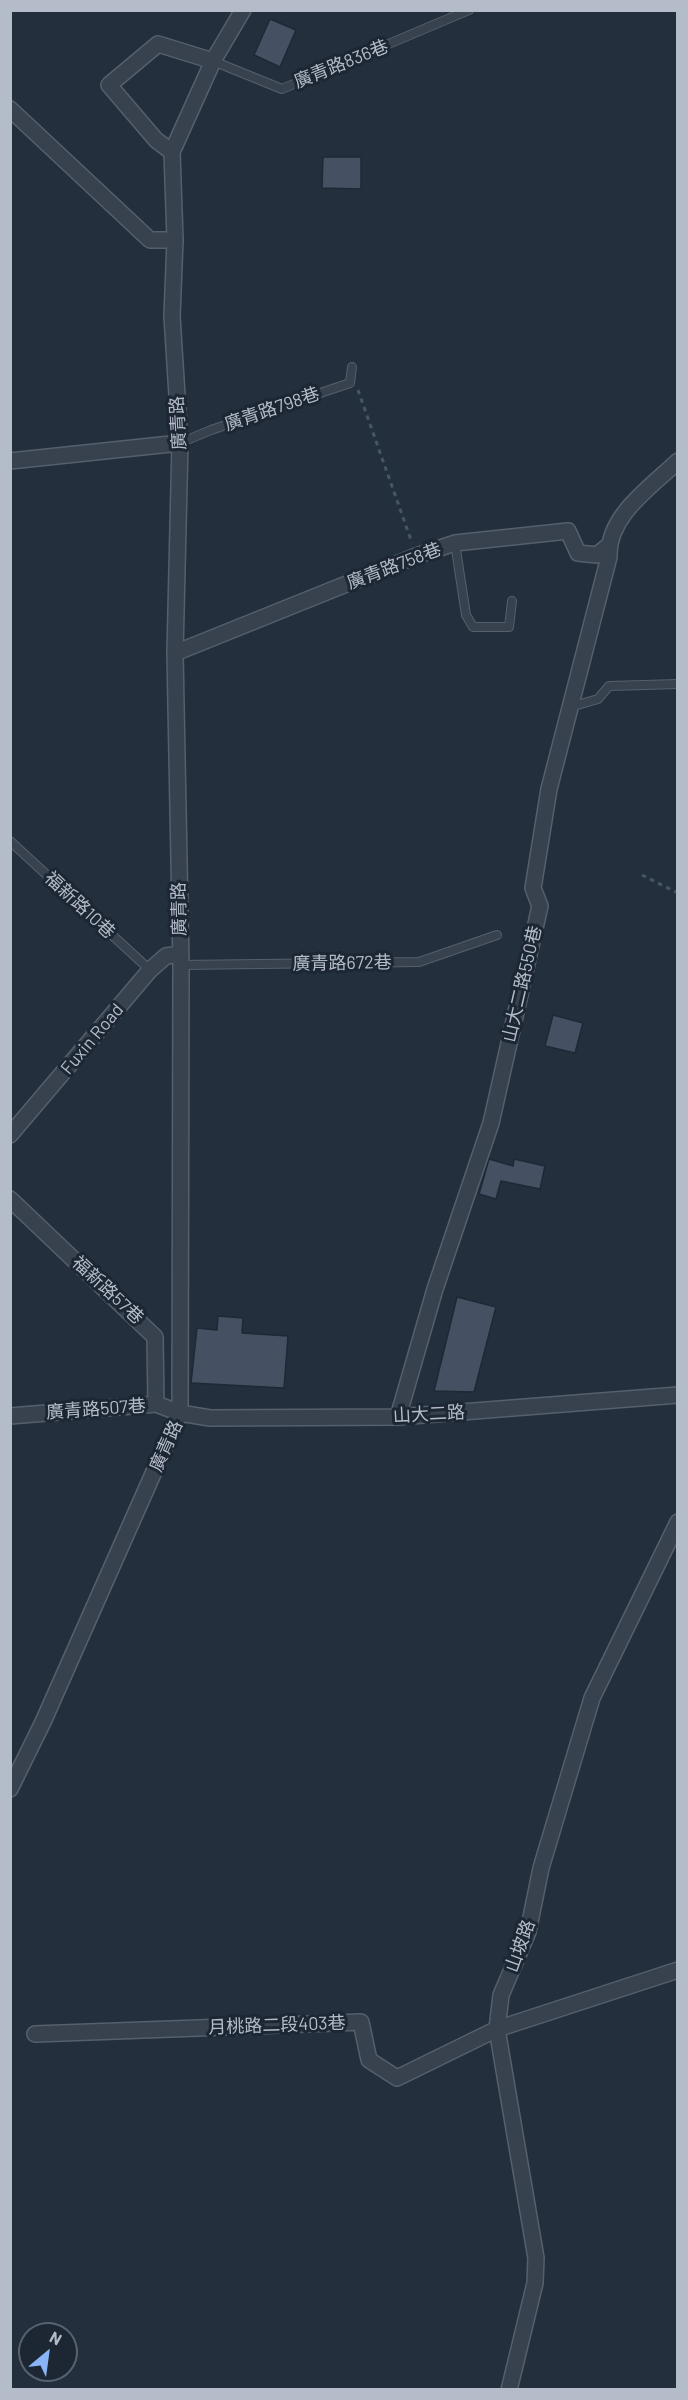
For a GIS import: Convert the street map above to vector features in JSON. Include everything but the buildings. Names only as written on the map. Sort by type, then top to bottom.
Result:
[{"type":"street","name":"廣青路","points":[[10,1789],[43,1722],[180,1413],[180,959],[175,653],[180,443],[172,316],[175,240],[172,152],[213,61],[243,10]]},
{"type":"street","points":[[172,152],[156,140],[109,85],[158,44],[213,61]]},
{"type":"street","points":[[10,109],[150,240],[175,240]]},
{"type":"street","points":[[10,461],[180,443]]},
{"type":"street","name":"山大二路550巷","points":[[398,1417],[435,1289],[491,1123],[540,906],[533,888],[549,789],[609,557],[608,546],[621,517],[678,462]]},
{"type":"street","name":"廣青路758巷","points":[[175,653],[416,556],[455,543],[568,531],[578,554],[597,555],[608,546]]},
{"type":"street","name":"Fuxin Road","points":[[10,1135],[150,970],[166,956],[180,959]]},
{"type":"street","name":"福新路57巷","points":[[10,1198],[155,1337],[156,1404]]},
{"type":"street","name":"山大二路","points":[[180,1413],[210,1418],[398,1417],[678,1395]]},
{"type":"street","name":"廣青路507巷","points":[[10,1416],[156,1404],[180,1413]]},
{"type":"street","name":"山坡路","points":[[509,2390],[535,2283],[536,2258],[497,2029],[501,1995],[528,1932],[541,1868],[592,1698],[678,1522]]},
{"type":"street","name":"月桃路二段403巷","points":[[35,2034],[361,2022],[369,2060],[397,2078],[497,2029],[678,1970]]},
{"type":"lane","name":"廣青路836巷","points":[[213,61],[282,88],[469,10]]},
{"type":"lane","points":[[350,383],[352,367]]},
{"type":"lane","name":"廣青路798巷","points":[[180,443],[211,430],[350,383]]},
{"type":"lane","points":[[455,543],[465,615],[472,627],[509,627],[512,601]]},
{"type":"lane","points":[[570,707],[598,699],[609,686],[678,684]]},
{"type":"lane","name":"福新路10巷","points":[[10,840],[150,970]]},
{"type":"lane","name":"廣青路672巷","points":[[180,959],[419,962],[497,935]]},
{"type":"path","points":[[350,383],[357,388],[416,556]]},
{"type":"path","points":[[642,875],[678,893]]}]
